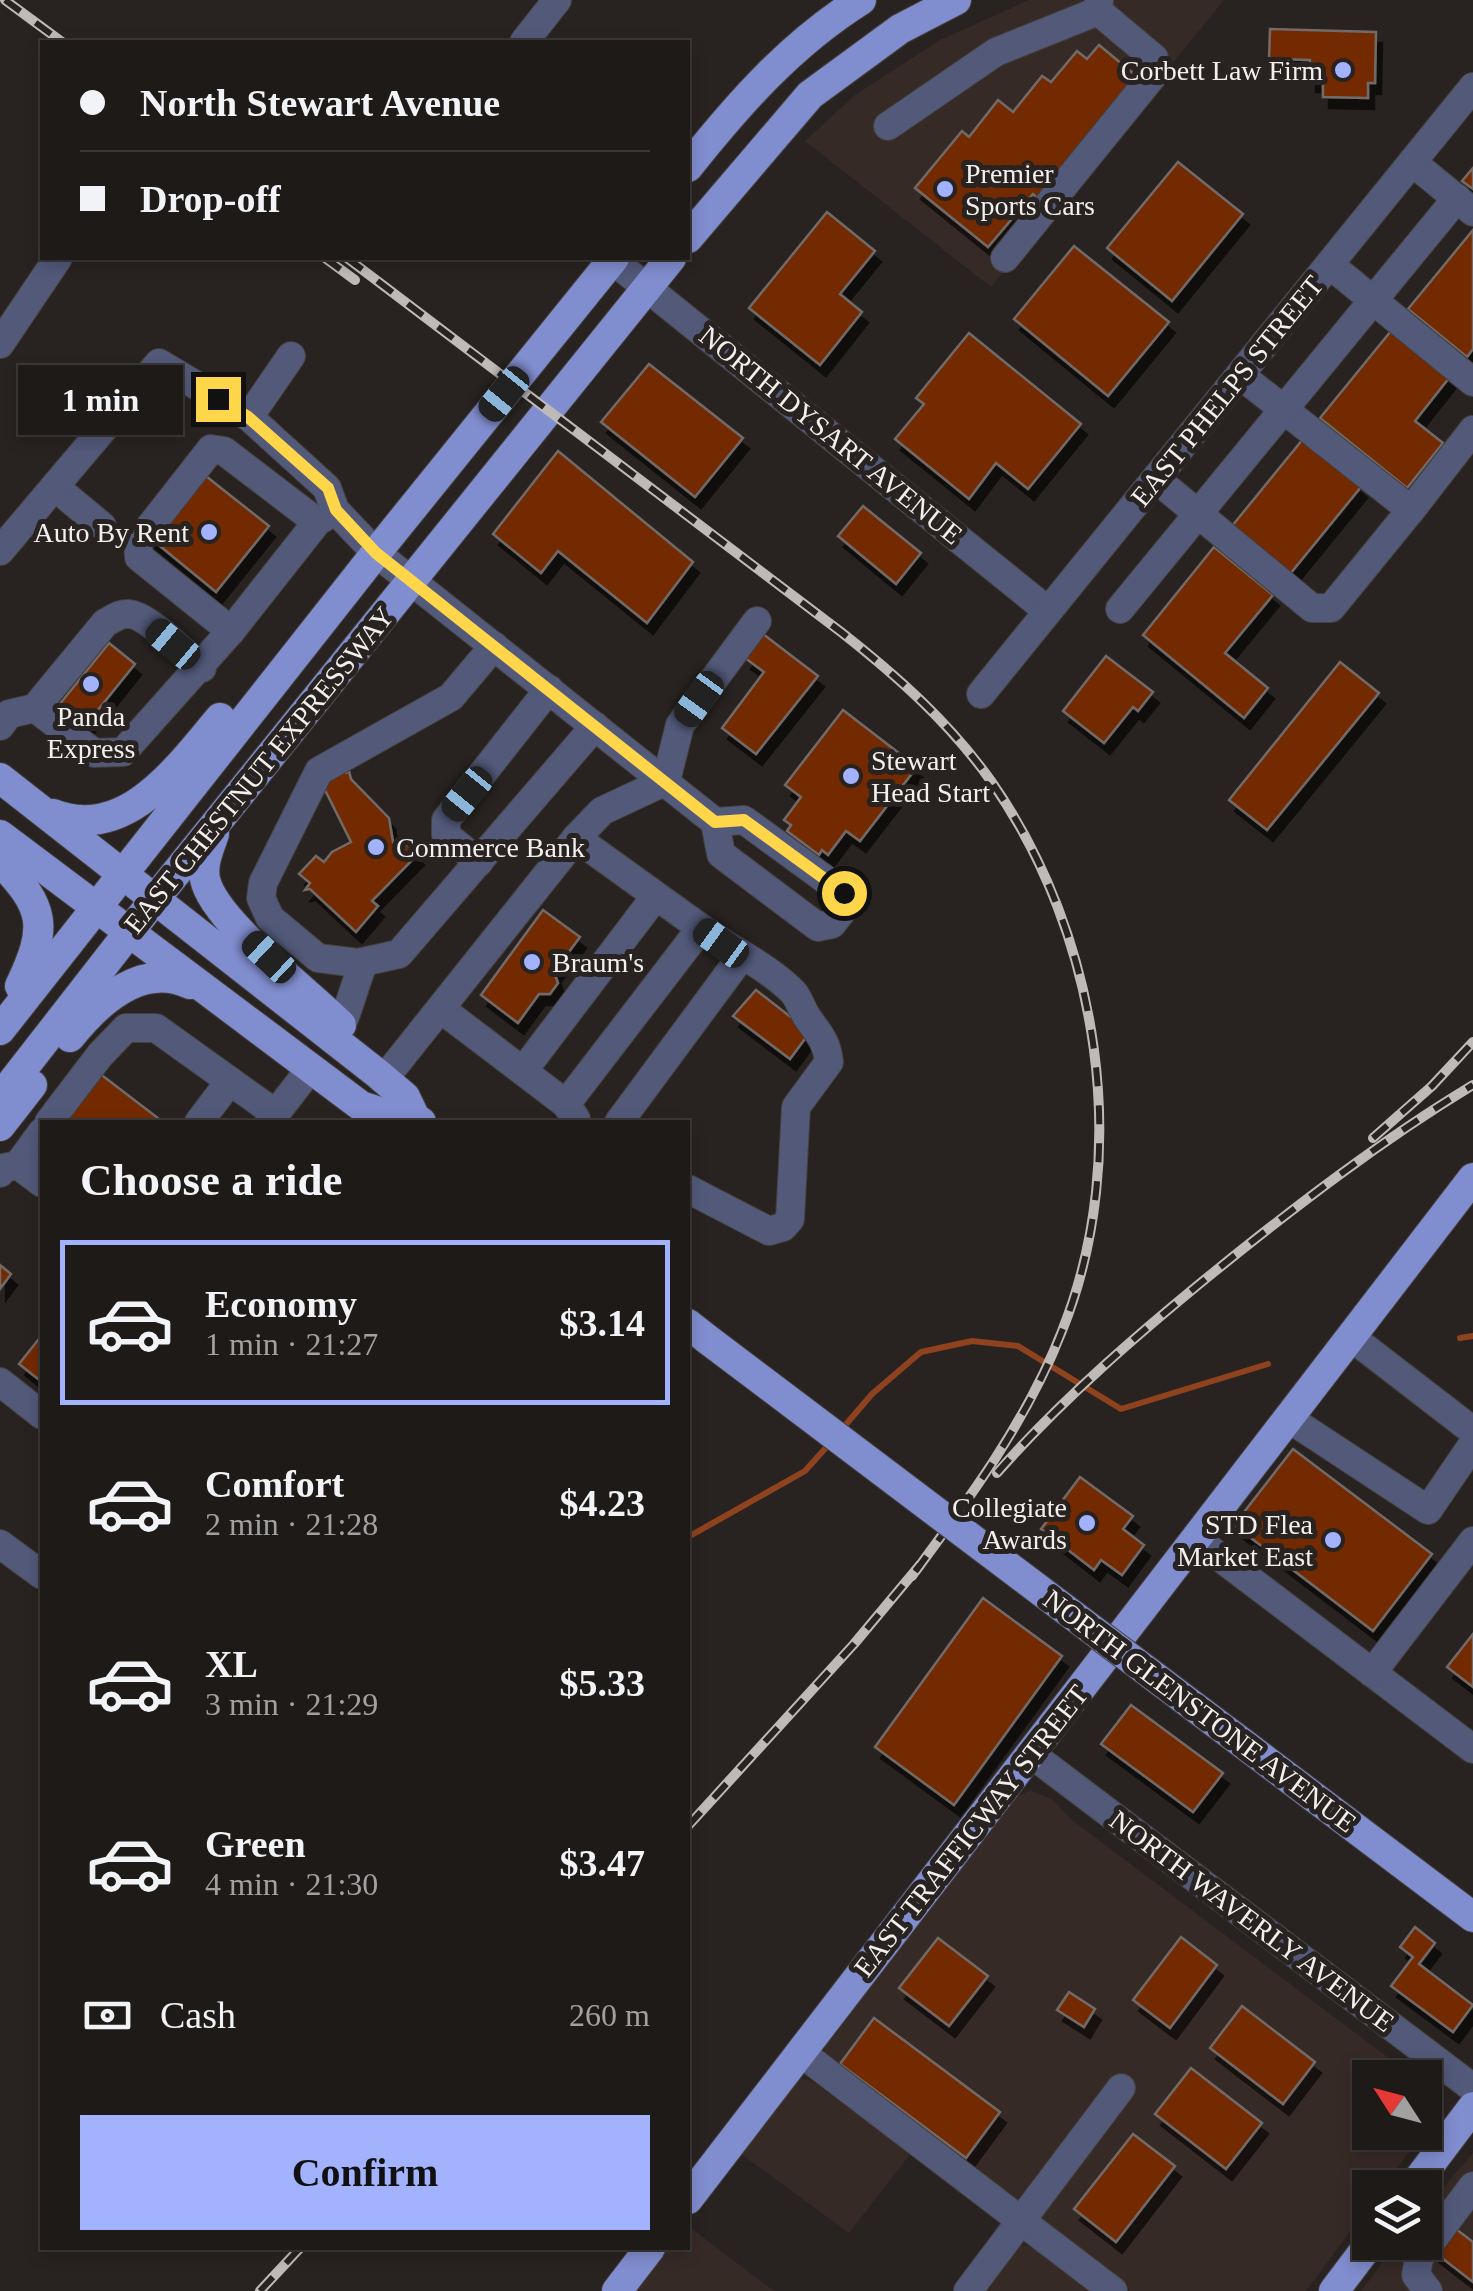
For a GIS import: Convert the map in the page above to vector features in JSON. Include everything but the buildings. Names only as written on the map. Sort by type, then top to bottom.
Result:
[{"type":"main road","points":[[690,165],[769,71],[861,0]]},
{"type":"main road","points":[[690,236],[810,94],[900,28],[956,0]]},
{"type":"main road","name":"EAST CHESTNUT EXPRESSWAY","points":[[0,1030],[611,260]]},
{"type":"main road","name":"EAST CHESTNUT EXPRESSWAY","points":[[0,1098],[154,899],[669,260]]},
{"type":"main road","points":[[40,808],[70,820],[91,822],[152,794],[338,582],[376,553]]},
{"type":"main road","points":[[0,778],[154,899],[338,1033]]},
{"type":"main road","points":[[220,817],[204,861],[210,895],[227,918],[338,1033],[405,1097],[416,1120]]},
{"type":"main road","points":[[0,835],[361,1106],[411,1120]]},
{"type":"main road","points":[[0,860],[31,898],[40,938],[0,1030]]},
{"type":"main road","points":[[0,1126],[80,1025],[107,998],[159,975],[180,979],[212,994]]},
{"type":"main road","name":"EAST TRAFFICWAY STREET","points":[[690,2196],[1473,1178]]},
{"type":"main road","name":"NORTH GLENSTONE AVENUE","points":[[697,1331],[1473,1917]]},
{"type":"main road","points":[[1426,2170],[1473,2107]]},
{"type":"main road","points":[[617,2291],[648,2250]]},
{"type":"main road","points":[[1334,2291],[1357,2260]]},
{"type":"street","points":[[526,40],[557,0]]},
{"type":"street","points":[[888,126],[996,52],[1098,6],[1154,58],[1154,73],[1005,258]]},
{"type":"street","name":"EAST PHELPS STREET","points":[[981,694],[1473,88]]},
{"type":"street","points":[[1120,608],[1373,300],[1465,205],[1412,162]]},
{"type":"street","points":[[0,344],[57,260]]},
{"type":"street","name":"NORTH DYSART AVENUE","points":[[615,260],[1048,611]]},
{"type":"street","points":[[1330,264],[1473,382]]},
{"type":"street","points":[[248,417],[290,356]]},
{"type":"street","points":[[0,551],[158,364],[248,417],[328,488],[326,516],[202,668],[123,752],[94,753],[35,708]]},
{"type":"street","points":[[1240,375],[1411,510]]},
{"type":"street","points":[[1156,479],[1312,608],[1331,608],[1473,430]]},
{"type":"street","points":[[231,631],[139,556],[138,542],[211,448],[224,451],[326,516],[666,781],[715,822],[721,854],[818,927],[832,924],[846,906],[844,893],[744,820],[715,822]]},
{"type":"street","points":[[55,487],[102,526]]},
{"type":"street","points":[[0,726],[9,714],[35,708],[106,623],[118,615],[132,613],[144,619],[202,668]]},
{"type":"street","points":[[666,781],[680,725],[757,621]]},
{"type":"street","points":[[494,646],[451,698],[318,771],[263,883],[264,907],[280,930],[318,958],[331,961],[364,962],[403,950],[596,726]]},
{"type":"street","points":[[479,862],[446,835],[446,820],[549,689]]},
{"type":"street","points":[[381,1076],[602,811],[666,781]]},
{"type":"street","points":[[576,838],[741,957],[759,964],[796,996],[804,1014],[827,1043],[829,1062],[796,1107],[790,1219],[783,1227],[769,1231],[690,1190]]},
{"type":"street","points":[[448,1000],[474,986],[551,889],[574,868],[592,868],[630,898],[655,897]]},
{"type":"street","points":[[522,1071],[655,897]]},
{"type":"street","points":[[448,1000],[574,1117],[701,928]]},
{"type":"street","points":[[620,1120],[741,957]]},
{"type":"street","points":[[338,1033],[364,962]]},
{"type":"street","points":[[51,1120],[126,1028],[156,1028],[230,1081],[272,1118],[311,1068]]},
{"type":"street","points":[[201,1120],[230,1081]]},
{"type":"street","points":[[40,1134],[9,1169],[40,1182]]},
{"type":"street","points":[[1350,1337],[1473,1431]]},
{"type":"street","points":[[0,1382],[40,1413]]},
{"type":"street","points":[[1288,1418],[1428,1510],[1473,1444]]},
{"type":"street","points":[[1196,1539],[1473,1750]]},
{"type":"street","points":[[1372,1673],[1473,1541]]},
{"type":"street","points":[[0,1544],[40,1574]]},
{"type":"street","name":"NORTH WAVERLY AVENUE","points":[[1031,1754],[1473,2088]]},
{"type":"street","points":[[800,2052],[1113,2291]]},
{"type":"street","points":[[968,2291],[1121,2088]]},
{"type":"street","points":[[1428,2291],[1416,2275],[1419,2258],[1473,2186]]},
{"type":"shaded area","points":[[1029,0],[1224,0],[991,287],[805,141],[855,95],[940,40]]},
{"type":"shaded area","points":[[1030,1790],[1053,1800],[1072,1820],[1391,2060],[1352,2060],[1352,2150],[1410,2150],[1396,2170],[1352,2170],[1352,2229],[1306,2291],[1130,2291],[826,2060],[825,2044],[1011,1801]]},
{"type":"shaded area","points":[[810,2080],[911,2153],[849,2233],[741,2154],[795,2083]]},
{"type":"shaded area","points":[[1473,2153],[1473,2291],[1361,2291],[1385,2260],[1442,2260],[1442,2189]]},
{"type":"shaded area","points":[[690,2228],[774,2291],[635,2291],[666,2250],[690,2250]]},
{"type":"shaded area","points":[[1026,2245],[1089,2291],[985,2291],[1018,2246]]},
{"type":"waterway","points":[[1460,1338],[1473,1336]]},
{"type":"waterway","points":[[842,1429],[872,1394],[921,1352],[972,1341],[1018,1346],[1121,1409],[1268,1364]]},
{"type":"waterway","points":[[690,1536],[805,1471],[831,1442]]},
{"type":"railway","points":[[5,0],[59,40]]},
{"type":"railway","points":[[328,260],[355,280]]},
{"type":"railway","points":[[350,260],[841,632],[902,683],[958,739],[991,781],[1028,842],[1058,907],[1080,976],[1094,1047],[1099,1120],[1096,1192],[1084,1263],[1062,1331],[1032,1396],[975,1488],[912,1576]]},
{"type":"railway","points":[[1373,1138],[1432,1086],[1473,1042]]},
{"type":"railway","points":[[997,1473],[1101,1368],[1214,1272],[1340,1174],[1473,1085]]},
{"type":"railway","points":[[690,1824],[854,1644],[920,1565]]},
{"type":"railway","points":[[260,2291],[298,2250]]},
{"type":"place","name":"Corbett Law Firm","points":[[1343,70]]},
{"type":"place","name":"Premier Sports Cars","points":[[945,189]]},
{"type":"place","name":"Auto By Rent","points":[[209,532]]},
{"type":"place","name":"Panda Express","points":[[91,684]]},
{"type":"place","name":"Stewart Head Start","points":[[851,776]]},
{"type":"place","name":"Commerce Bank","points":[[376,847]]},
{"type":"place","name":"Braum's","points":[[532,962]]},
{"type":"place","name":"Collegiate Awards","points":[[1087,1523]]},
{"type":"place","name":"STD Flea Market East","points":[[1333,1540]]},
{"type":"route","points":[[218,399],[248,417],[328,488],[336,510],[376,553],[715,822],[744,820],[844,893]]}]
